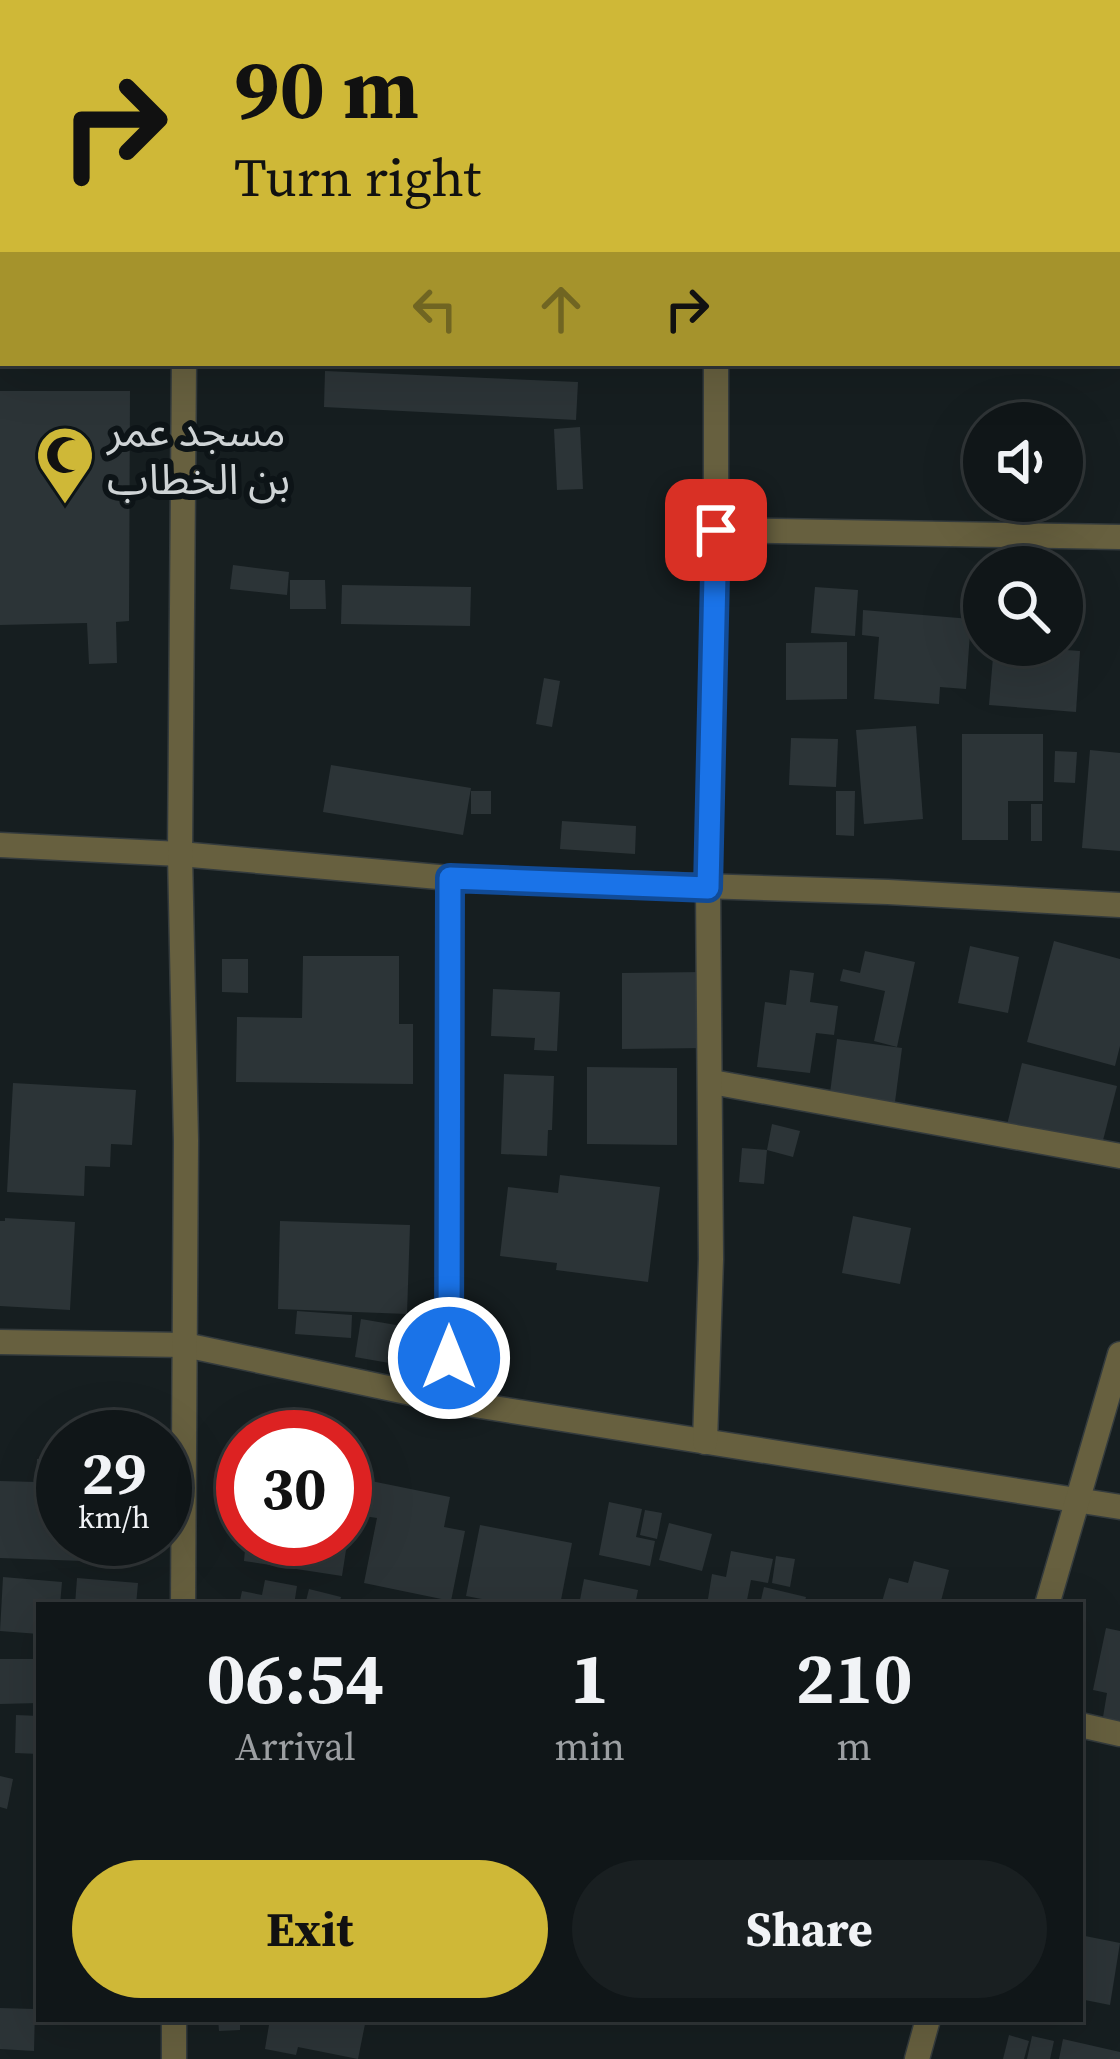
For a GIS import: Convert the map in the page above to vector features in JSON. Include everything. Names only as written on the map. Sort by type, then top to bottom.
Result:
[{"type":"street","points":[[183,1602],[184,366]]},
{"type":"street","points":[[705,1442],[711,1259],[708,888],[716,366]]},
{"type":"street","points":[[716,530],[1120,537]]},
{"type":"street","points":[[0,845],[180,854],[450,878],[888,892],[1120,905]]},
{"type":"street","points":[[448,1401],[450,878]]},
{"type":"street","points":[[712,1082],[1120,1156]]},
{"type":"street","points":[[0,1342],[185,1345],[448,1401],[1120,1507]]},
{"type":"street","points":[[1047,1602],[1120,1354]]},
{"type":"street","points":[[1083,1726],[1120,1735]]},
{"type":"street","points":[[174,2022],[174,2059]]},
{"type":"street","points":[[917,2059],[927,2022]]},
{"type":"building","points":[[325,371],[578,382],[576,420],[324,407]]},
{"type":"building","name":"مسجد عمر بن الخطاب","points":[[0,391],[130,391],[129,621],[116,622],[117,663],[89,664],[87,623],[0,625]]},
{"type":"building","points":[[580,427],[583,489],[557,490],[554,429]]},
{"type":"building","points":[[233,565],[289,572],[287,595],[230,589]]},
{"type":"building","points":[[290,580],[325,580],[326,609],[290,609]]},
{"type":"building","points":[[342,585],[471,587],[470,626],[341,624]]},
{"type":"building","points":[[815,587],[858,590],[855,636],[811,633]]},
{"type":"building","points":[[863,610],[963,618],[966,689],[940,687],[939,704],[874,699],[879,637],[862,635]]},
{"type":"building","points":[[847,642],[847,699],[786,700],[786,643]]},
{"type":"building","points":[[992,666],[1079,666],[1076,712],[989,705]]},
{"type":"building","points":[[544,678],[560,681],[552,727],[536,724]]},
{"type":"building","points":[[916,726],[923,819],[864,824],[856,730]]},
{"type":"building","points":[[962,734],[1043,734],[1043,801],[1008,801],[1008,840],[962,840]]},
{"type":"building","points":[[791,738],[838,739],[836,787],[789,785]]},
{"type":"building","points":[[1090,750],[1120,753],[1120,851],[1082,848]]},
{"type":"building","points":[[1055,751],[1077,752],[1075,783],[1054,782]]},
{"type":"building","points":[[331,765],[471,788],[463,835],[323,812]]},
{"type":"building","points":[[471,791],[491,791],[491,814],[471,814]]},
{"type":"building","points":[[836,791],[855,791],[854,836],[836,835]]},
{"type":"building","points":[[1031,804],[1042,804],[1042,841],[1031,841]]},
{"type":"building","points":[[562,821],[636,826],[635,854],[560,849]]},
{"type":"building","points":[[1054,941],[1120,959],[1120,1046],[1115,1066],[1027,1042]]},
{"type":"building","points":[[970,946],[1019,957],[1008,1013],[958,1003]]},
{"type":"building","points":[[865,951],[915,962],[897,1047],[874,1041],[885,991],[840,981],[843,969],[860,973]]},
{"type":"building","points":[[303,956],[399,956],[399,1024],[413,1024],[413,1084],[236,1082],[237,1017],[302,1018]]},
{"type":"building","points":[[222,959],[248,959],[248,993],[222,992]]},
{"type":"building","points":[[790,970],[814,973],[810,1002],[838,1006],[834,1035],[816,1033],[810,1073],[757,1067],[765,1002],[786,1005]]},
{"type":"building","points":[[704,972],[705,1048],[622,1049],[622,973]]},
{"type":"building","points":[[493,989],[560,992],[557,1051],[534,1050],[535,1038],[491,1036]]},
{"type":"building","points":[[837,1039],[902,1048],[895,1102],[830,1093]]},
{"type":"building","points":[[1022,1063],[1117,1086],[1101,1148],[1007,1125]]},
{"type":"building","points":[[587,1067],[677,1068],[677,1145],[587,1144]]},
{"type":"building","points":[[504,1074],[554,1076],[547,1156],[501,1154]]},
{"type":"building","points":[[13,1083],[136,1090],[132,1145],[111,1144],[110,1167],[85,1166],[84,1196],[7,1192]]},
{"type":"building","points":[[772,1124],[800,1131],[793,1157],[767,1150]]},
{"type":"building","points":[[742,1148],[767,1150],[764,1184],[739,1182]]},
{"type":"building","points":[[560,1175],[660,1187],[648,1282],[556,1270],[557,1263],[500,1256],[508,1187],[558,1193]]},
{"type":"building","points":[[853,1216],[911,1228],[900,1284],[842,1273]]},
{"type":"building","points":[[0,1221],[75,1222],[70,1310],[0,1306]]},
{"type":"building","points":[[280,1221],[410,1225],[407,1314],[278,1309]]},
{"type":"building","points":[[297,1311],[352,1315],[351,1338],[295,1334]]},
{"type":"building","points":[[361,1319],[402,1326],[395,1364],[355,1357]]},
{"type":"building","points":[[0,1481],[36,1482],[36,1559],[0,1558]]},
{"type":"building","points":[[372,1481],[450,1497],[444,1527],[465,1531],[451,1601],[364,1583],[367,1566],[372,1566],[377,1518],[372,1517]]},
{"type":"building","points":[[609,1502],[642,1509],[636,1537],[655,1541],[650,1566],[599,1555]]},
{"type":"building","points":[[645,1510],[662,1513],[657,1539],[640,1535]]},
{"type":"building","points":[[669,1523],[712,1534],[702,1571],[659,1560]]},
{"type":"building","points":[[480,1525],[572,1543],[561,1602],[497,1602],[466,1596]]},
{"type":"building","points":[[731,1551],[773,1559],[768,1583],[751,1580],[747,1602],[707,1602],[712,1574],[726,1577]]},
{"type":"building","points":[[776,1556],[795,1559],[790,1587],[772,1583]]},
{"type":"building","points":[[914,1561],[949,1570],[941,1602],[882,1602],[889,1578],[908,1583]]},
{"type":"building","points":[[277,1566],[344,1566],[342,1576]]},
{"type":"building","points":[[3,1577],[62,1582],[60,1602],[36,1602],[36,1634],[0,1631]]},
{"type":"building","points":[[77,1578],[138,1583],[136,1602],[75,1602]]},
{"type":"building","points":[[584,1579],[638,1590],[636,1602],[580,1602]]},
{"type":"building","points":[[265,1580],[297,1586],[294,1602],[240,1602],[242,1591],[262,1595]]},
{"type":"building","points":[[764,1587],[806,1597],[805,1602],[760,1602]]},
{"type":"building","points":[[309,1589],[341,1597],[340,1602],[306,1602]]},
{"type":"building","points":[[1106,1628],[1120,1631],[1120,1721],[1103,1717],[1107,1693],[1093,1690]]},
{"type":"building","points":[[0,1659],[36,1659],[36,1703],[0,1704]]},
{"type":"building","points":[[16,1715],[36,1716],[36,1754],[15,1753]]},
{"type":"building","points":[[0,1776],[13,1779],[7,1809],[0,1807]]},
{"type":"building","points":[[1083,1936],[1120,1943],[1110,2005],[1083,2000]]},
{"type":"building","points":[[0,2008],[35,2009],[34,2051],[0,2049]]},
{"type":"building","points":[[218,2022],[240,2022],[240,2030],[219,2031]]},
{"type":"building","points":[[270,2022],[365,2022],[358,2059],[298,2047],[296,2055],[265,2049]]},
{"type":"building","points":[[1009,2035],[1029,2041],[1024,2059],[1003,2059]]},
{"type":"building","points":[[1032,2036],[1054,2041],[1050,2059],[1027,2059]]},
{"type":"building","points":[[1063,2039],[1120,2052],[1120,2059],[1059,2059]]},
{"type":"place","name":"مسجد عمر بن الخطاب","points":[[65,506]]},
{"type":"route","points":[[449,1358],[450,878],[708,888],[716,530]]}]
